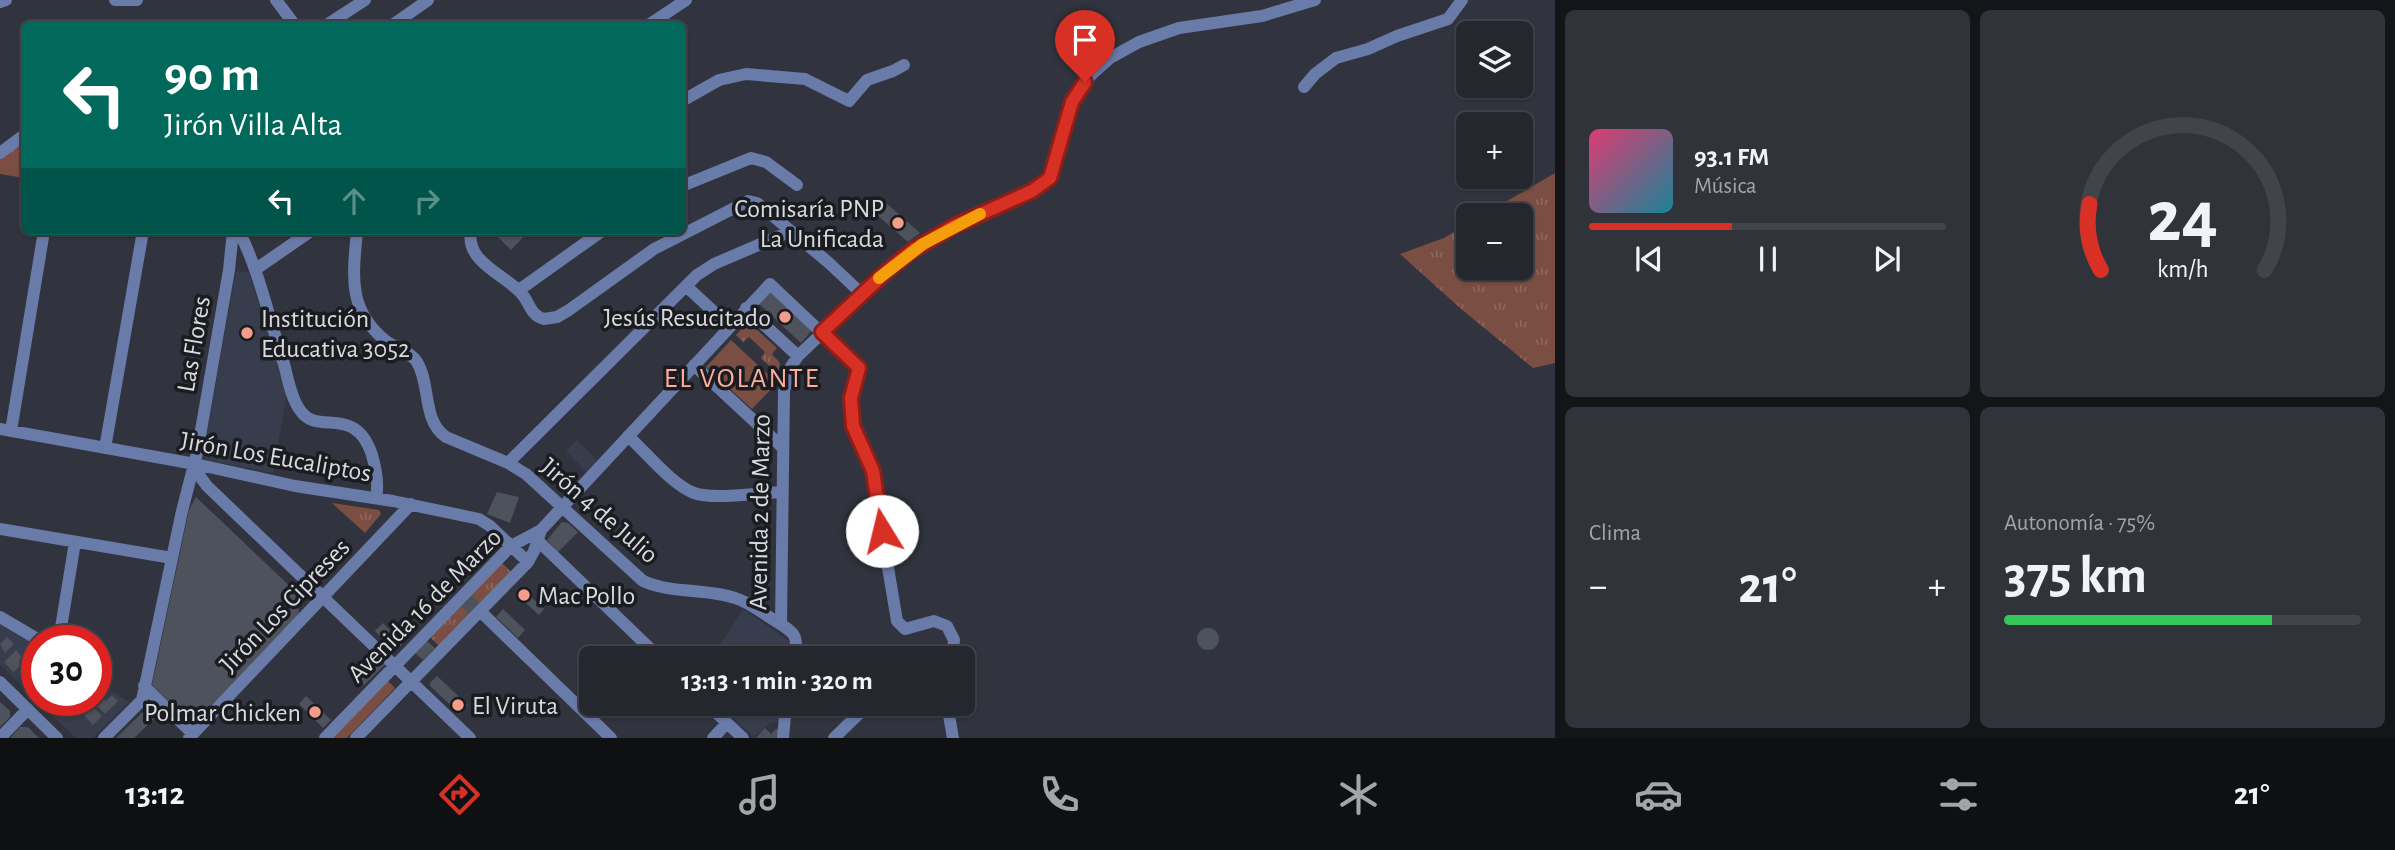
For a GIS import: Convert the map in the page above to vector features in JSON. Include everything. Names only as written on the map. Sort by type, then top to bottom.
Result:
[{"type":"street","points":[[0,2],[6,0]]},
{"type":"street","points":[[115,0],[137,0]]},
{"type":"street","points":[[277,0],[292,21]]},
{"type":"street","points":[[333,21],[365,0]]},
{"type":"street","points":[[398,21],[428,0]]},
{"type":"street","points":[[654,21],[686,0]]},
{"type":"street","name":"Avenida 2 de Marzo","points":[[796,646],[795,636],[781,624],[781,492],[785,383],[798,356],[896,264],[932,238],[1032,191],[1050,178],[1075,95],[1110,58],[1139,43],[1179,28],[1262,16],[1315,0]]},
{"type":"street","points":[[1304,87],[1326,64],[1336,58],[1448,19],[1462,0]]},
{"type":"street","points":[[686,99],[719,80],[746,74],[805,79],[849,101],[867,80],[904,65]]},
{"type":"street","points":[[0,153],[21,137]]},
{"type":"street","points":[[686,184],[751,158],[766,162],[797,185]]},
{"type":"street","points":[[686,233],[748,201],[757,203],[862,294]]},
{"type":"street","points":[[508,463],[686,286],[708,268],[791,231]]},
{"type":"street","points":[[5,430],[43,235]]},
{"type":"street","points":[[105,448],[142,235]]},
{"type":"street","name":"Las Flores","points":[[145,686],[195,464],[229,270],[233,235]]},
{"type":"street","points":[[241,235],[256,269],[299,410],[311,419],[348,425],[359,430],[373,461],[377,484],[376,498]]},
{"type":"street","points":[[256,269],[305,235]]},
{"type":"street","name":"Jirón 4 de Julio","points":[[357,235],[354,286],[359,308],[384,340],[416,361],[425,382],[435,426],[446,437],[508,463],[526,474],[647,583],[738,598],[781,624]]},
{"type":"street","points":[[471,235],[472,246],[479,258],[519,290],[538,317],[549,319],[557,317],[654,249],[681,235]]},
{"type":"street","points":[[519,290],[595,235]]},
{"type":"street","points":[[648,646],[537,535],[746,308],[767,286],[773,285],[859,368],[851,398],[853,426],[873,471],[897,621],[905,629],[934,621],[947,626],[954,640],[953,646]]},
{"type":"street","points":[[686,286],[729,327]]},
{"type":"street","points":[[746,308],[798,356]]},
{"type":"street","points":[[694,365],[782,447]]},
{"type":"street","name":"Jirón Los Eucaliptos","points":[[5,430],[195,464],[295,486],[411,504],[479,519],[491,526],[528,562]]},
{"type":"street","points":[[628,436],[692,492],[711,495],[781,492]]},
{"type":"street","points":[[195,464],[207,486],[470,738]]},
{"type":"street","name":"Jirón Los Cipreses","points":[[191,736],[411,504]]},
{"type":"street","points":[[0,529],[172,558]]},
{"type":"street","name":"Avenida 16 de Marzo","points":[[324,738],[511,546],[537,535]]},
{"type":"street","name":"Avenida 16 de Marzo","points":[[356,738],[528,562],[537,535]]},
{"type":"street","points":[[61,625],[75,542]]},
{"type":"street","points":[[480,611],[611,738]]},
{"type":"street","points":[[0,617],[21,629]]},
{"type":"street","points":[[0,682],[21,702]]},
{"type":"street","points":[[145,686],[191,736]]},
{"type":"street","points":[[104,738],[142,699],[145,686]]},
{"type":"street","points":[[0,738],[21,716]]},
{"type":"street","points":[[35,716],[57,738]]},
{"type":"street","points":[[720,716],[741,737]]},
{"type":"street","points":[[783,738],[785,716]]},
{"type":"street","points":[[834,738],[857,716]]},
{"type":"street","points":[[949,716],[953,738]]},
{"type":"street","points":[[713,738],[727,723]]},
{"type":"shaded area","name":"Institución Educativa 3052","points":[[236,271],[249,273],[287,393],[273,473],[206,460],[203,454]]},
{"type":"shaded area","points":[[577,440],[598,461],[587,472],[566,451]]},
{"type":"shaded area","points":[[743,609],[792,643],[791,646],[720,646]]},
{"type":"shaded area","points":[[0,624],[21,636],[21,685],[0,665]]},
{"type":"shaded area","points":[[112,691],[129,702],[93,738],[76,738],[53,716],[112,716]]},
{"type":"shaded area","points":[[731,716],[779,716],[779,722],[771,722],[754,738]]},
{"type":"green space","points":[[21,142],[21,178],[0,174],[0,159]]},
{"type":"green space","points":[[1555,173],[1555,363],[1533,368],[1400,254],[1456,231],[1456,280],[1533,280],[1533,203],[1504,203],[1528,189],[1533,189],[1533,186]]},
{"type":"green space","points":[[748,322],[777,348],[772,354],[780,363],[778,374],[761,358],[765,352],[749,337],[743,342],[736,335]]},
{"type":"green space","name":"EL VOLANTE","points":[[731,340],[777,383],[752,409],[706,367]]},
{"type":"green space","points":[[332,503],[379,510],[381,514],[365,533]]},
{"type":"green space","points":[[502,563],[511,572],[439,646],[430,637]]},
{"type":"green space","points":[[388,681],[395,688],[347,738],[333,738]]},
{"type":"building","name":"Comisaría PNP La Unificada","points":[[885,202],[920,233],[908,242],[876,214]]},
{"type":"building","points":[[498,235],[525,235],[511,250]]},
{"type":"building","name":"Jesús Resucitado","points":[[770,292],[812,330],[801,343],[759,304]]},
{"type":"building","points":[[497,492],[519,497],[510,523],[487,514]]},
{"type":"building","points":[[196,497],[297,593],[299,615],[198,720],[188,720],[152,685],[189,510]]},
{"type":"building","points":[[562,522],[568,523],[578,532],[558,552],[547,540]]},
{"type":"building","points":[[523,589],[544,609],[539,615],[517,595]]},
{"type":"building","points":[[471,595],[480,603],[469,614],[460,605]]},
{"type":"building","points":[[503,609],[525,630],[518,638],[496,617]]},
{"type":"building","points":[[383,623],[403,644],[396,650],[375,631]]},
{"type":"building","points":[[1208,628],[1216,631],[1219,639],[1216,647],[1208,650],[1200,647],[1197,639],[1200,631]]},
{"type":"building","points":[[7,637],[14,644],[5,653],[0,644]]},
{"type":"building","points":[[427,641],[435,648],[423,660],[415,653]]},
{"type":"building","points":[[16,650],[21,656],[21,666],[13,672],[4,662]]},
{"type":"building","points":[[379,659],[385,665],[364,685],[358,679]]},
{"type":"building","points":[[437,676],[468,705],[460,714],[430,686]]},
{"type":"building","points":[[112,695],[118,701],[112,707]]},
{"type":"building","name":"Polmar Chicken","points":[[306,696],[331,720],[323,728],[299,704]]},
{"type":"building","points":[[0,702],[10,711],[10,717],[0,727]]},
{"type":"building","points":[[151,704],[160,713],[134,738],[116,738]]},
{"type":"building","points":[[85,716],[102,716],[93,725]]},
{"type":"building","points":[[20,727],[28,727],[39,738],[10,738]]},
{"type":"building","points":[[765,728],[771,734],[777,728],[780,730],[779,738],[756,738]]},
{"type":"slow traffic","points":[[879,278],[913,250],[980,214]]},
{"type":"place","name":"Comisaría PNP La Unificada","points":[[898,223]]},
{"type":"place","name":"Jesús Resucitado","points":[[785,317]]},
{"type":"place","name":"Institución Educativa 3052","points":[[247,333]]},
{"type":"place","name":"Mac Pollo","points":[[524,595]]},
{"type":"place","name":"El Viruta","points":[[458,705]]},
{"type":"place","name":"Polmar Chicken","points":[[315,712]]},
{"type":"district","name":"EL VOLANTE","points":[[742,377]]},
{"type":"route","points":[[882,531],[873,471],[853,430],[851,398],[859,368],[822,332],[913,250],[954,226],[1040,187],[1050,178],[1072,102],[1085,82]]}]
